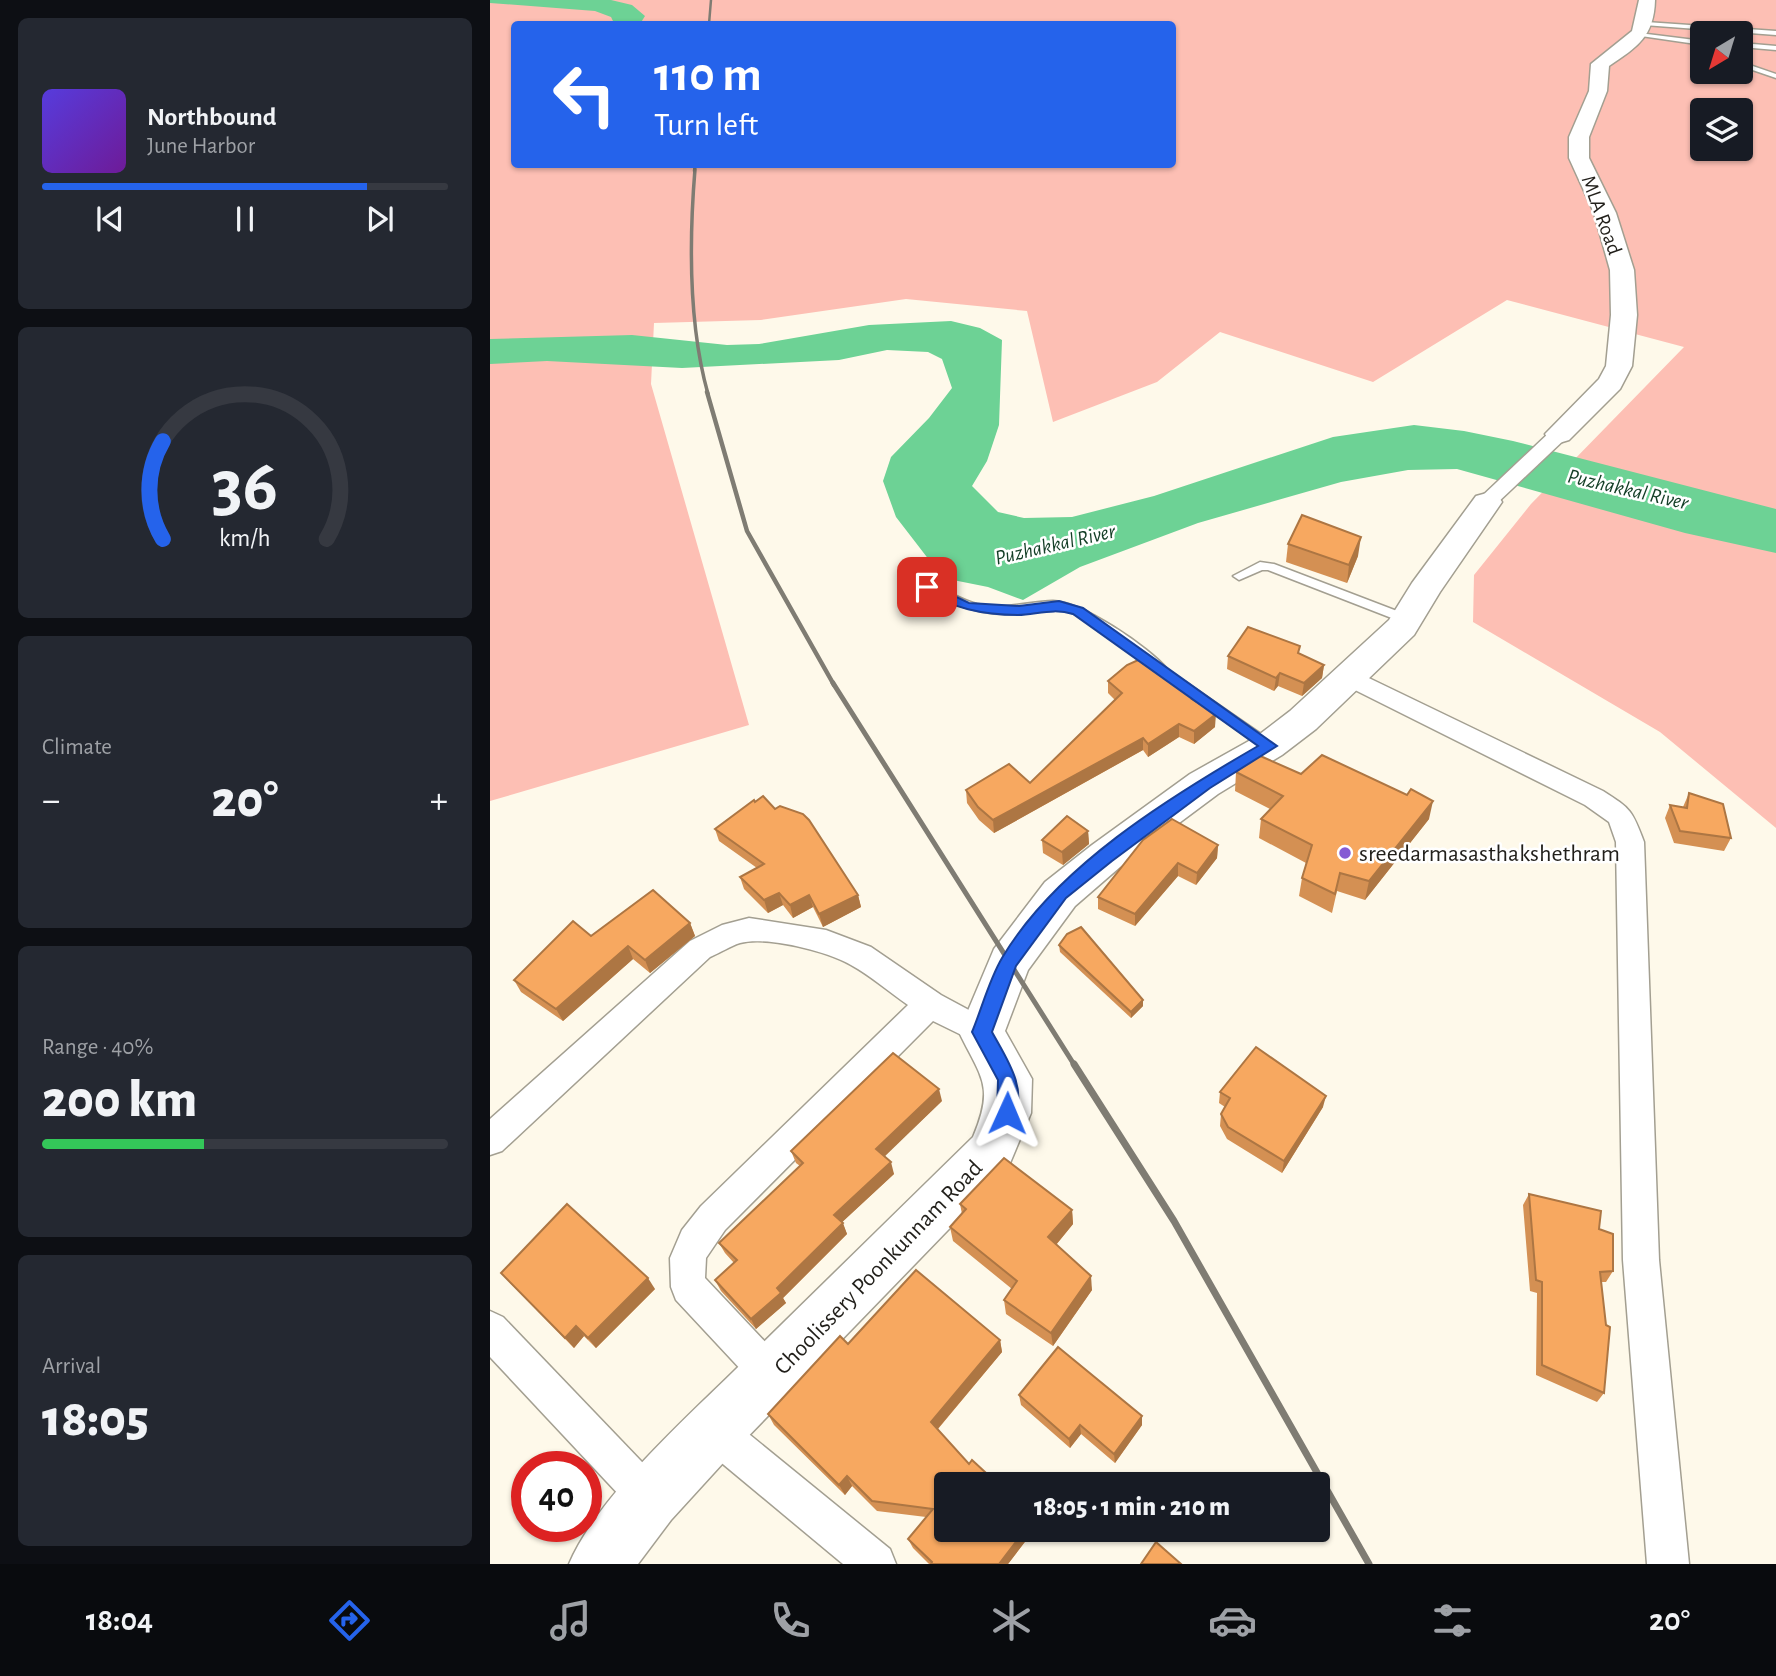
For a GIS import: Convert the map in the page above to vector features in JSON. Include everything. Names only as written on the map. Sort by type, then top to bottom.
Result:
[{"type":"street","points":[[1643,29],[1647,0]]},
{"type":"street","name":"MLA Road","points":[[1559,434],[1610,383],[1619,366],[1624,315],[1622,270],[1605,213],[1579,158],[1579,137],[1598,91],[1600,64],[1643,29]]},
{"type":"street","points":[[490,1140],[668,976],[701,949],[732,933],[749,930],[771,932],[826,942],[861,956],[930,1003],[982,1032],[1009,962],[1060,894],[1106,856],[1204,784],[1269,746],[1303,720],[1406,619],[1488,502],[1559,434]]},
{"type":"street","points":[[1348,676],[1594,798],[1621,816],[1630,842],[1641,1260],[1668,1564]]},
{"type":"street","points":[[772,1376],[689,1287],[684,1269],[691,1249],[713,1218],[930,1003]]},
{"type":"street","name":"Choolissery Poonkunnam Road","points":[[600,1564],[650,1499],[714,1431],[772,1376],[991,1152],[1007,1113],[1008,1079],[982,1032]]},
{"type":"street","points":[[490,1330],[650,1499]]},
{"type":"street","points":[[714,1431],[875,1564]]},
{"type":"lane","points":[[1643,29],[1776,33]]},
{"type":"lane","points":[[1643,29],[1690,47]]},
{"type":"lane","points":[[1673,41],[1690,42]]},
{"type":"lane","points":[[1754,46],[1776,48]]},
{"type":"lane","points":[[1754,68],[1776,76]]},
{"type":"lane","points":[[1239,576],[1260,566],[1270,567],[1406,619]]},
{"type":"lane","points":[[904,573],[950,601],[968,607],[1019,610],[1059,605],[1078,611],[1269,746]]},
{"type":"shaded area","points":[[490,0],[1776,0],[1776,828],[1660,732],[1473,622],[1474,575],[1531,504],[1684,347],[1507,300],[1373,382],[1220,332],[1157,382],[1053,422],[1027,311],[906,299],[761,320],[654,323],[651,384],[749,725],[490,801]]},
{"type":"water","points":[[490,0],[611,0],[632,5],[645,16],[642,21],[613,21],[611,17],[595,11],[490,3]]},
{"type":"water","name":"Puzhakkal River","points":[[951,321],[980,328],[1002,340],[999,425],[987,461],[972,486],[998,512],[1024,518],[1072,517],[1154,496],[1333,437],[1414,425],[1513,441],[1776,509],[1776,553],[1685,533],[1457,469],[1408,470],[1341,482],[1198,523],[1080,567],[1023,600],[988,587],[943,578],[896,517],[883,481],[891,457],[929,418],[952,388],[942,359],[928,352],[887,350],[839,360],[682,368],[547,361],[490,364],[490,339],[632,335],[727,345],[759,344],[869,325]]},
{"type":"building","points":[[1302,515],[1361,537],[1349,565],[1288,544]]},
{"type":"building","points":[[1248,627],[1300,646],[1298,653],[1324,665],[1304,683],[1280,673],[1276,678],[1228,656]]},
{"type":"building","points":[[1145,657],[1199,693],[1192,699],[1216,714],[1194,731],[1179,724],[1148,744],[1143,738],[993,820],[978,807],[966,790],[1009,764],[1030,783],[1122,693],[1108,681],[1127,665]]},
{"type":"building","name":"sreedarmasasthakshethram","points":[[1258,755],[1301,774],[1322,755],[1407,795],[1411,789],[1433,801],[1369,881],[1340,873],[1335,894],[1302,878],[1312,845],[1261,819],[1283,796],[1236,772]]},
{"type":"building","points":[[1689,793],[1723,804],[1731,838],[1680,831],[1670,805],[1687,808]]},
{"type":"building","points":[[763,796],[775,809],[780,806],[803,814],[809,820],[858,895],[819,914],[809,895],[790,905],[779,893],[764,900],[740,877],[764,864],[715,829]]},
{"type":"building","points":[[1067,816],[1088,831],[1062,852],[1042,840]]},
{"type":"building","points":[[1172,819],[1218,845],[1197,873],[1178,863],[1135,914],[1098,897],[1143,840]]},
{"type":"building","points":[[653,890],[690,923],[645,960],[628,946],[556,1009],[514,980],[573,921],[591,936]]},
{"type":"building","points":[[1081,927],[1143,1000],[1131,1012],[1059,945],[1067,934]]},
{"type":"building","points":[[1256,1047],[1326,1096],[1284,1161],[1228,1127],[1221,1114],[1230,1098],[1220,1092]]},
{"type":"building","points":[[893,1053],[939,1089],[876,1149],[891,1162],[834,1215],[843,1223],[777,1288],[781,1293],[751,1319],[715,1280],[737,1260],[719,1243],[803,1163],[791,1151]]},
{"type":"building","points":[[1004,1158],[1072,1210],[1048,1237],[1091,1276],[1051,1333],[1004,1300],[1017,1281],[950,1227],[966,1209],[960,1204]]},
{"type":"building","points":[[1529,1194],[1601,1211],[1599,1229],[1613,1234],[1613,1271],[1600,1272],[1606,1325],[1610,1327],[1604,1393],[1542,1365],[1542,1282],[1536,1280]]},
{"type":"building","points":[[567,1204],[648,1278],[588,1338],[576,1326],[565,1338],[501,1273]]},
{"type":"building","points":[[916,1270],[1000,1340],[931,1422],[969,1464],[972,1460],[985,1472],[934,1472],[934,1542],[1016,1542],[999,1564],[931,1564],[908,1539],[933,1509],[872,1501],[847,1476],[839,1485],[768,1414],[840,1336],[848,1344]]},
{"type":"building","points":[[1058,1347],[1142,1416],[1114,1454],[1080,1425],[1069,1439],[1019,1395]]},
{"type":"building","points":[[1156,1542],[1181,1564],[1141,1564]]},
{"type":"railway","points":[[709,21],[711,0]]},
{"type":"railway","points":[[695,169],[692,282],[697,339],[708,394]]},
{"type":"railway","points":[[707,392],[747,531],[834,685]]},
{"type":"railway","points":[[833,683],[1075,1066]]},
{"type":"railway","points":[[1074,1064],[1174,1221],[1369,1564]]},
{"type":"place","name":"sreedarmasasthakshethram","points":[[1345,853]]},
{"type":"route","points":[[927,587],[950,601],[968,607],[1019,610],[1059,605],[1078,611],[1269,746],[1204,784],[1106,856],[1060,894],[1009,962],[982,1032],[1008,1079],[1007,1113]]}]
